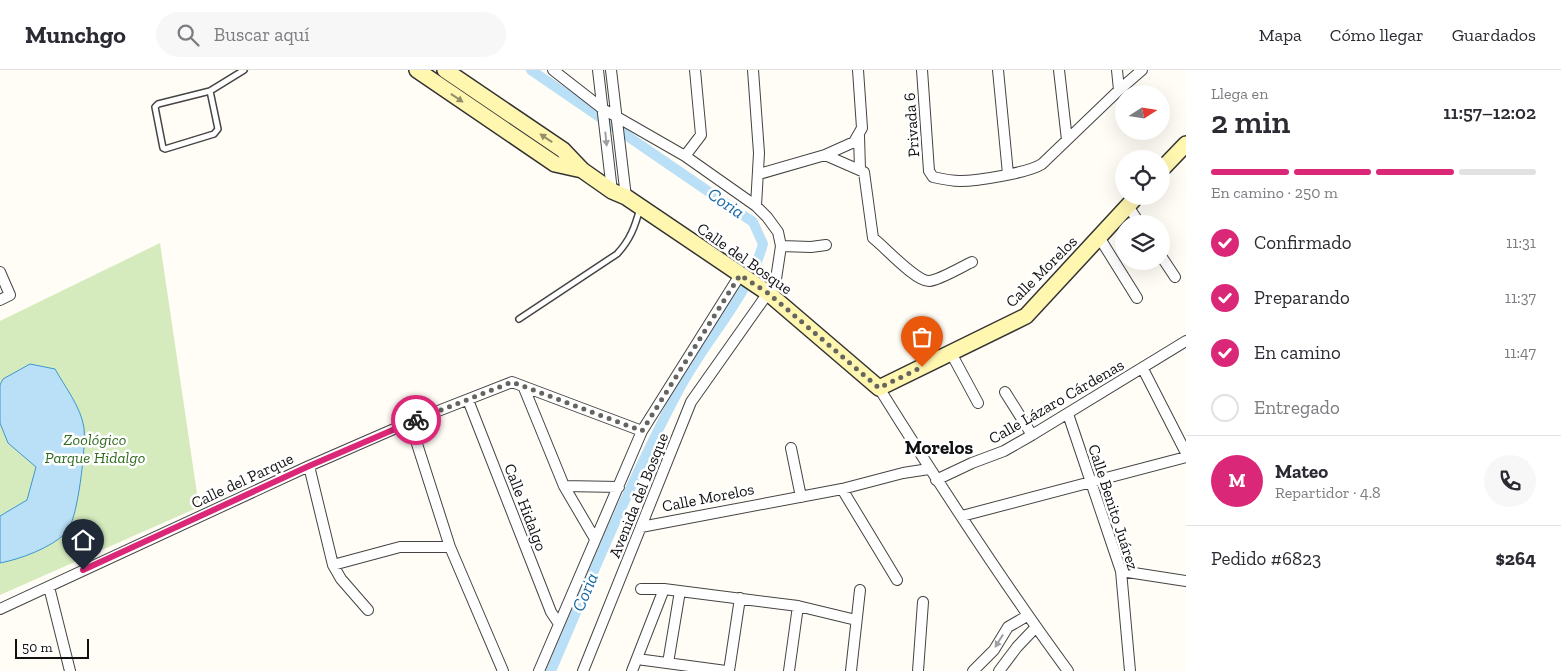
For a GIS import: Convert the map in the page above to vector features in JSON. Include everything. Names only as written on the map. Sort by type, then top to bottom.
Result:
[{"type":"street","name":"Calle del Bosque","points":[[417,70],[555,164],[582,170]]},
{"type":"street","name":"Calle del Bosque","points":[[445,70],[563,150],[582,170],[753,283],[879,388]]},
{"type":"street","points":[[553,70],[603,114],[618,124],[685,156],[756,206]]},
{"type":"street","points":[[598,70],[609,160],[619,194]]},
{"type":"street","points":[[612,70],[622,168],[619,194]]},
{"type":"street","points":[[685,156],[701,135],[695,70]]},
{"type":"street","points":[[753,70],[759,153],[756,206]]},
{"type":"street","points":[[758,174],[825,155],[854,142],[862,128],[858,70]]},
{"type":"street","name":"Privada 6","points":[[922,70],[929,171],[933,177],[961,181],[1008,174]]},
{"type":"street","points":[[998,70],[1008,174],[1036,168],[1115,94]]},
{"type":"street","points":[[1059,70],[1067,140]]},
{"type":"street","points":[[1117,70],[1118,85]]},
{"type":"street","points":[[1125,85],[1142,70]]},
{"type":"street","points":[[859,136],[860,169]]},
{"type":"street","points":[[1170,162],[1184,150]]},
{"type":"street","points":[[825,155],[860,169],[866,177],[873,238],[913,273],[923,280],[932,280],[972,262]]},
{"type":"street","name":"Calle Morelos","points":[[879,388],[1026,316],[1128,205]]},
{"type":"street","name":"Avenida del Bosque","points":[[583,671],[691,402],[753,283],[776,279],[781,246],[778,232],[756,206]]},
{"type":"street","points":[[1099,237],[1137,298]]},
{"type":"street","points":[[781,246],[811,247],[826,245]]},
{"type":"street","points":[[1170,270],[1175,277]]},
{"type":"street","points":[[0,272],[10,295],[0,300]]},
{"type":"street","points":[[539,671],[642,431],[753,283]]},
{"type":"street","name":"Calle Lázaro Cárdenas","points":[[936,480],[972,463],[1004,451],[1143,369],[1186,341]]},
{"type":"street","points":[[952,353],[978,403]]},
{"type":"street","points":[[1143,369],[1186,453]]},
{"type":"street","name":"Calle del Parque","points":[[0,609],[309,466],[410,422],[512,382],[642,431]]},
{"type":"street","points":[[524,388],[564,486],[595,539]]},
{"type":"street","points":[[879,388],[936,480],[962,516],[1027,616],[1068,671]]},
{"type":"street","points":[[1005,392],[1032,435]]},
{"type":"street","name":"Calle Hidalgo","points":[[468,400],[551,612],[559,624]]},
{"type":"street","name":"Calle Benito Juárez","points":[[1068,414],[1121,571],[1130,671]]},
{"type":"street","points":[[410,422],[450,547],[502,671]]},
{"type":"street","points":[[790,448],[801,497]]},
{"type":"street","points":[[962,516],[1186,457]]},
{"type":"street","points":[[309,466],[333,565],[341,579],[368,610]]},
{"type":"street","name":"Calle Morelos","points":[[641,528],[842,489],[903,473],[929,469]]},
{"type":"street","points":[[564,486],[619,487]]},
{"type":"street","points":[[842,489],[897,580]]},
{"type":"street","points":[[333,565],[400,547],[450,547]]},
{"type":"street","points":[[1121,571],[1186,581]]},
{"type":"street","points":[[49,587],[70,671]]},
{"type":"street","points":[[632,671],[664,589]]},
{"type":"street","points":[[641,590],[664,589],[798,606],[856,620]]},
{"type":"street","points":[[851,671],[860,590]]},
{"type":"street","points":[[668,663],[680,591]]},
{"type":"street","points":[[637,659],[728,671],[740,598]]},
{"type":"street","points":[[918,671],[923,602]]},
{"type":"street","points":[[789,671],[798,606]]},
{"type":"street","points":[[974,671],[994,650],[1008,626],[1027,616]]},
{"type":"street","points":[[999,671],[1017,647],[1036,627]]},
{"type":"lane","points":[[210,90],[218,129],[214,134],[163,148],[155,106],[210,90],[244,70]]},
{"type":"lane","points":[[519,319],[617,254],[627,243],[634,230],[640,207]]},
{"type":"green space","name":"Zoológico Parque Hidalgo","points":[[160,243],[199,507],[0,595],[0,321]]},
{"type":"water","points":[[30,364],[55,369],[80,412],[84,437],[80,483],[74,514],[66,533],[35,552],[0,563],[0,516],[27,500],[36,467],[8,443],[0,423],[0,385],[3,379]]},
{"type":"waterway","name":"Coria","points":[[531,70],[753,222],[763,244],[756,263],[737,300],[690,370],[662,422],[613,528],[551,671]]},
{"type":"way so far","points":[[416,420],[512,382],[642,431],[740,275],[768,293],[879,388],[922,367]]},
{"type":"district","name":"Morelos","points":[[939,447]]},
{"type":"route","points":[[83,570],[309,466],[416,420]]}]
